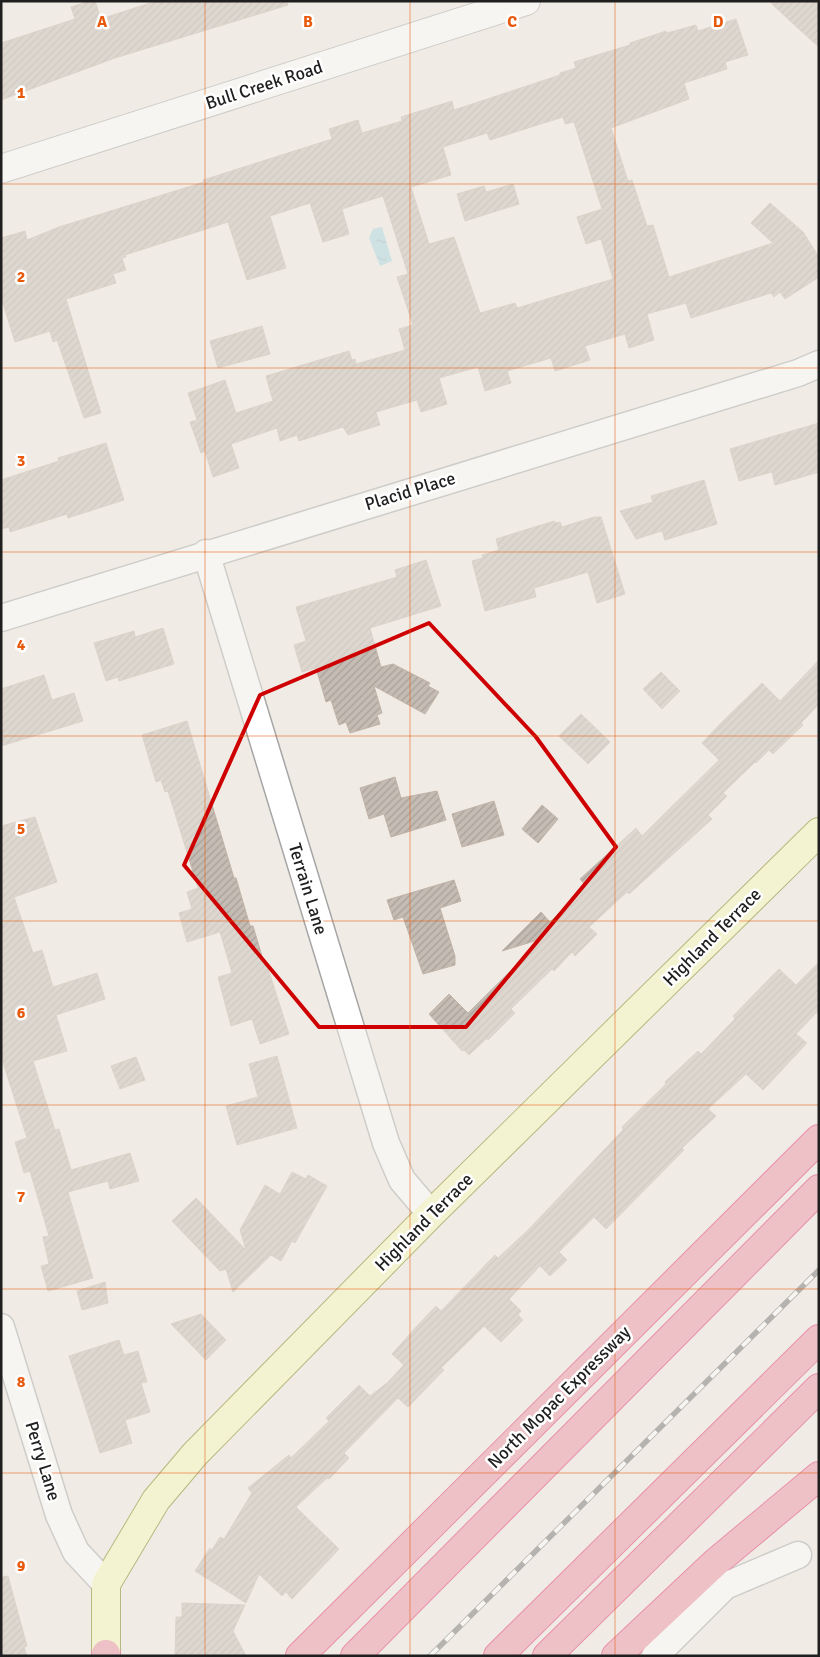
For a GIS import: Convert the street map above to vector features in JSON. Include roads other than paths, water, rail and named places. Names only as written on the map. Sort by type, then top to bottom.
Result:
[{"type":"highway","name":"North Mopac Expressway","points":[[300,1656],[819,1139]]},
{"type":"highway","points":[[355,1656],[819,1189]]},
{"type":"highway","points":[[498,1656],[819,1339]]},
{"type":"highway","points":[[547,1656],[819,1388]]},
{"type":"highway","points":[[616,1656],[716,1562],[819,1476]]},
{"type":"main road","name":"Highland Terrace","points":[[106,1584],[156,1500],[195,1454],[431,1214],[819,832]]},
{"type":"main road","points":[[106,1584],[106,1655]]},
{"type":"street","name":"Bull Creek Road","points":[[1,169],[526,1]]},
{"type":"street","name":"Placid Place","points":[[1,618],[798,373],[819,364]]},
{"type":"street","name":"Terrain Lane","points":[[206,554],[386,1143],[402,1180],[431,1214]]},
{"type":"street","name":"Perry Lane","points":[[1,1326],[59,1515],[76,1552],[106,1584]]},
{"type":"street","points":[[655,1656],[725,1586],[798,1555]]},
{"type":"water","points":[[382,227],[392,261],[380,266],[369,238],[373,229]]},
{"type":"railway","points":[[430,1656],[819,1270]]}]
